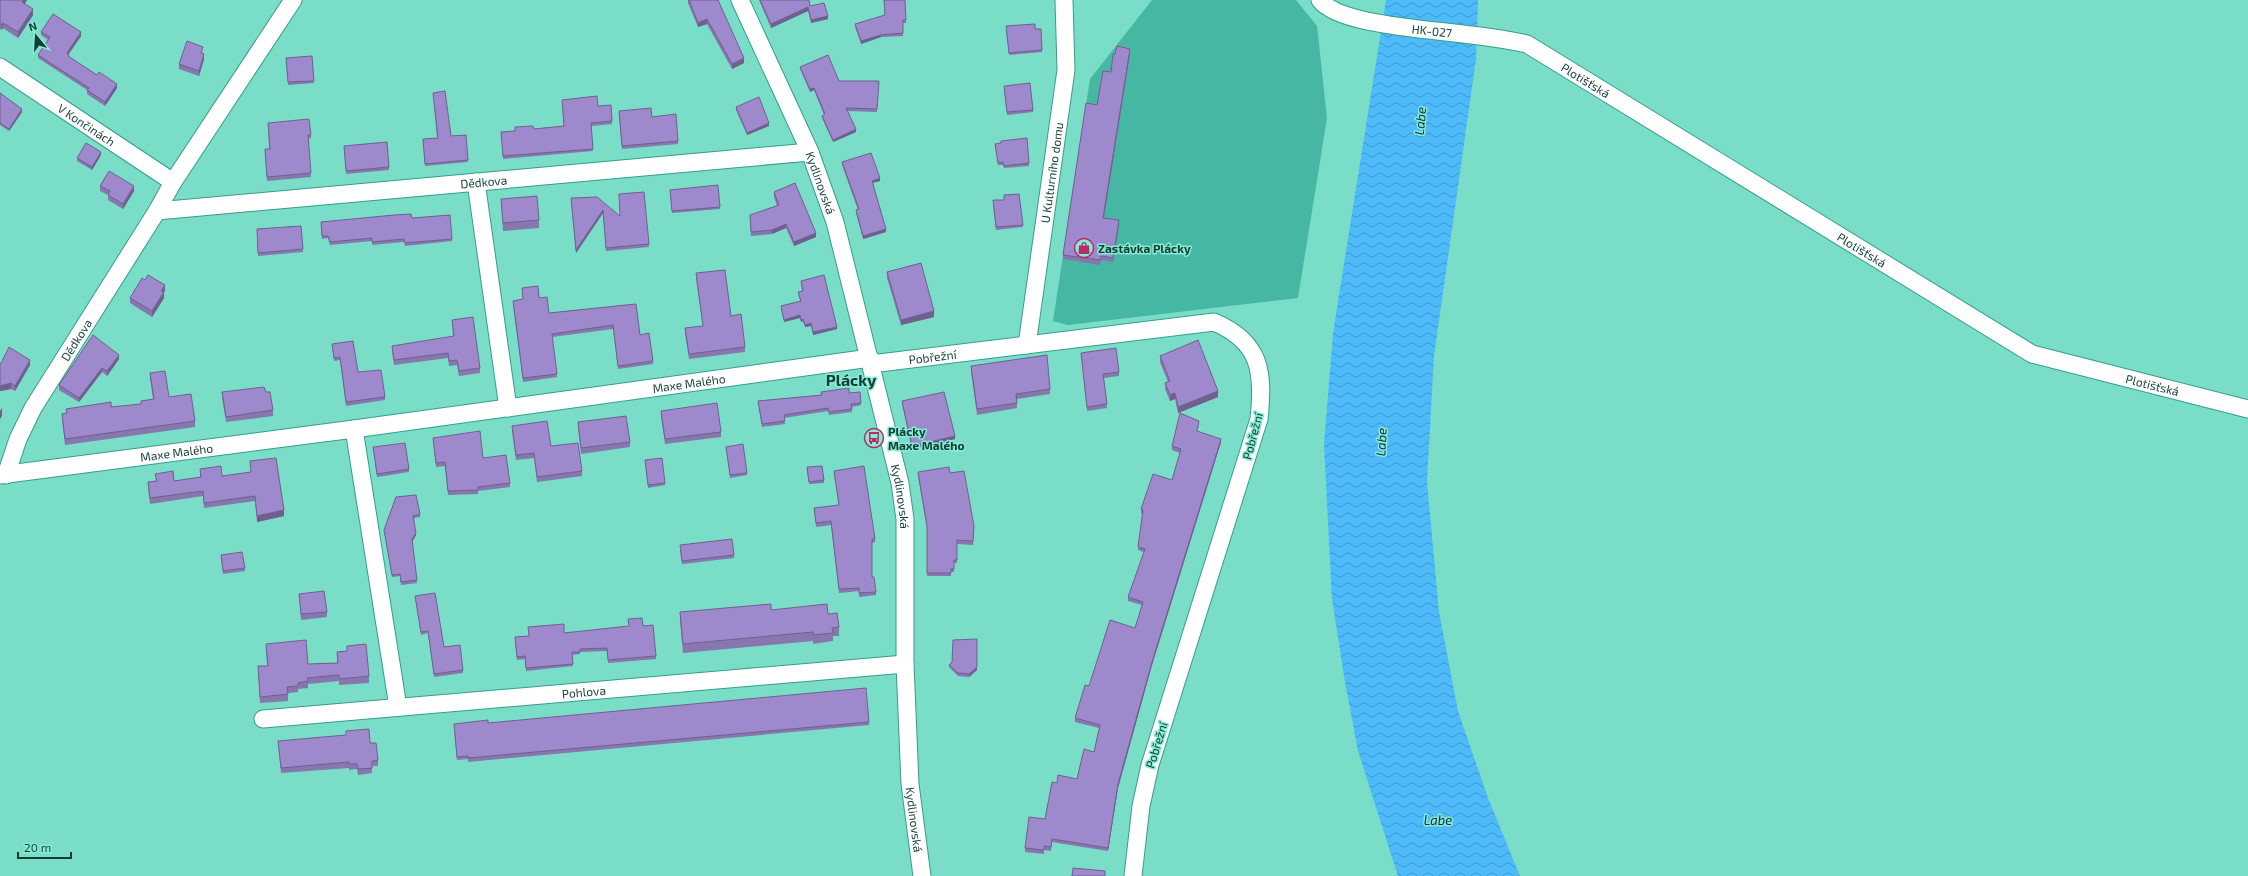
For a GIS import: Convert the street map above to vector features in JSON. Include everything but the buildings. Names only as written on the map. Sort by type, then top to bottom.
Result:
[{"type":"street","name":"Dědkova","points":[[3,475],[33,408],[157,211],[172,182],[292,0]]},
{"type":"street","name":"Kydlinovská","points":[[740,0],[759,37],[810,152],[835,222],[900,483],[904,519],[905,664],[910,784],[922,876]]},
{"type":"street","name":"U Kulturního domu","points":[[1027,345],[1066,70],[1064,0]]},
{"type":"street","name":"HK-027","points":[[1320,0],[1332,8],[1366,21],[1498,37]]},
{"type":"street","name":"Plotišťská","points":[[1498,37],[1527,44],[2032,354],[2248,409]]},
{"type":"street","name":"V Končinách","points":[[0,67],[172,182]]},
{"type":"street","name":"Dědkova","points":[[157,211],[810,152]]},
{"type":"street","points":[[476,182],[508,408]]},
{"type":"street","name":"Pobřežní","points":[[870,361],[1027,345],[1214,322],[1231,329],[1243,340],[1254,354],[1259,370],[1262,392],[1259,419],[1150,764],[1141,806],[1133,876]]},
{"type":"street","name":"Maxe Malého","points":[[3,475],[870,361]]},
{"type":"street","points":[[354,429],[398,707]]},
{"type":"street","name":"Pohlova","points":[[263,719],[905,664]]},
{"type":"green space","points":[[1152,0],[1296,0],[1317,26],[1327,118],[1298,298],[1068,325],[1053,321],[1090,79]]},
{"type":"water","name":"Labe","points":[[1386,0],[1478,0],[1476,59],[1434,356],[1427,482],[1439,612],[1458,711],[1488,798],[1520,876],[1398,876],[1358,751],[1332,599],[1324,445],[1333,333]]},
{"type":"place","name":"Zastávka Plácky","points":[[1084,248]]},
{"type":"place","name":"Plácky Maxe Malého","points":[[874,438]]},
{"type":"district","name":"Plácky","points":[[851,379]]}]
